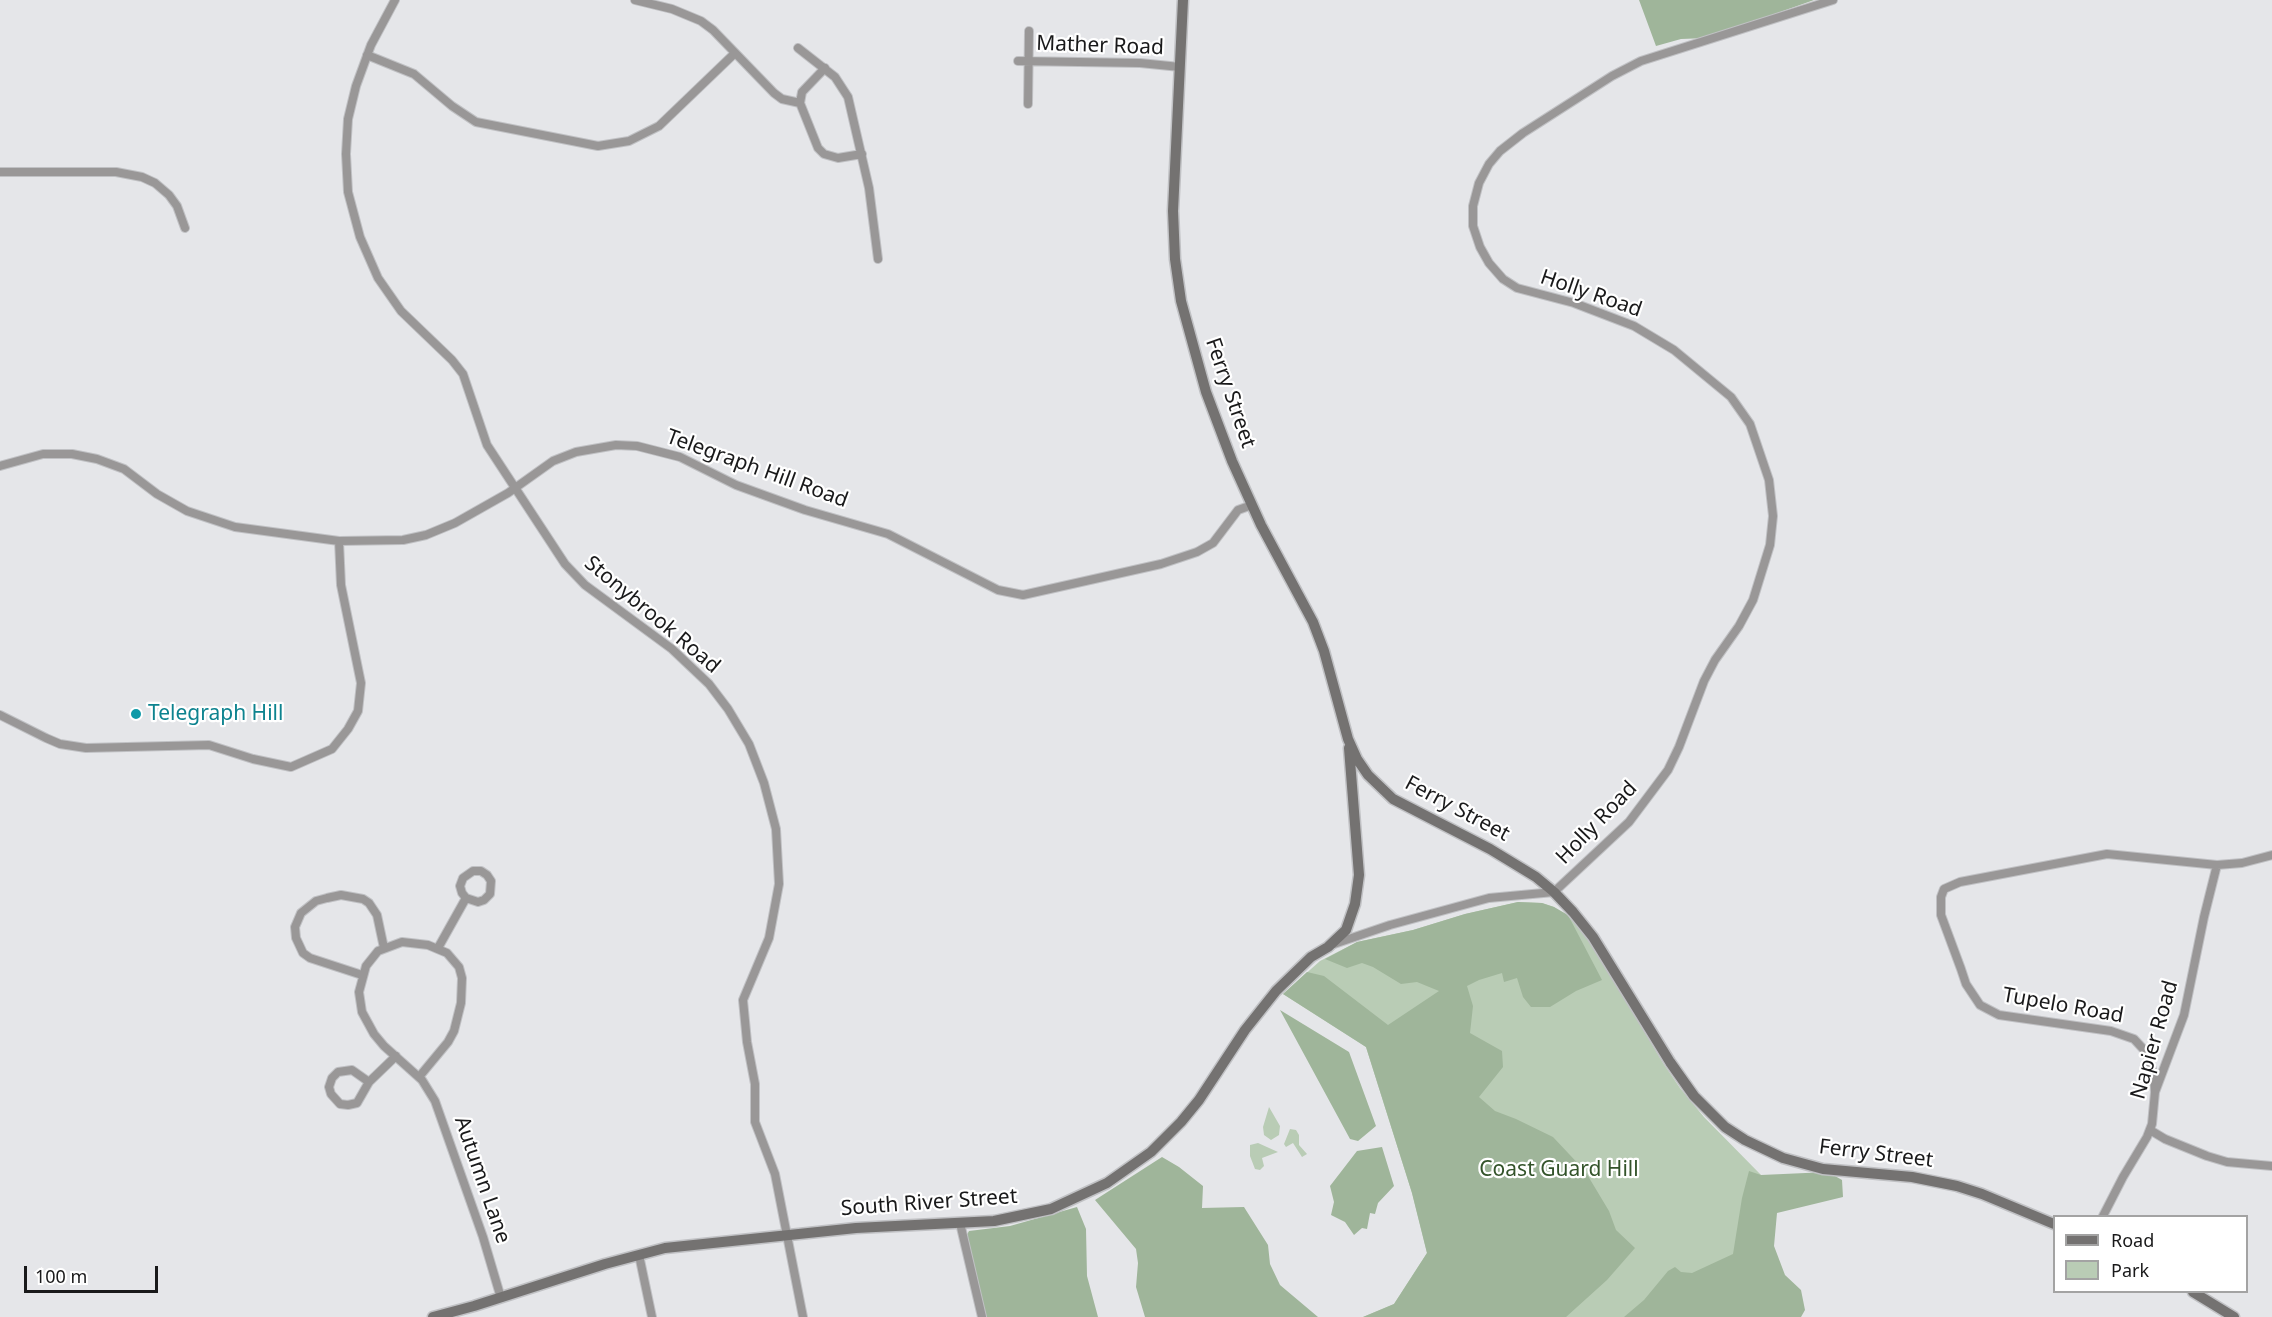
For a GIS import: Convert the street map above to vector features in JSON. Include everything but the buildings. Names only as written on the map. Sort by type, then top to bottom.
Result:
[{"type":"street","name":"Stonybrook Road","points":[[395,0],[387,11],[367,55],[348,119],[346,154],[348,192],[360,237],[378,278],[401,311],[452,360],[463,374],[487,445],[550,543],[573,573],[596,594],[672,650],[718,695],[749,744],[764,783],[777,835],[779,884],[769,938],[743,1000],[747,1042],[755,1084],[755,1122],[775,1174],[803,1317]]},
{"type":"street","points":[[634,0],[672,9],[701,21],[714,30],[774,93],[783,99],[800,103]]},
{"type":"street","name":"Ferry Street","points":[[1183,0],[1173,211],[1177,280],[1206,392],[1232,461],[1252,505],[1313,622],[1324,651],[1348,739],[1368,775],[1393,799],[1490,849],[1536,877],[1554,892],[1593,937],[1670,1062],[1694,1096],[1725,1127],[1744,1140],[1783,1158],[1823,1169],[1912,1177],[1957,1186],[2053,1223]]},
{"type":"street","name":"Holly Road","points":[[1554,892],[1629,822],[1668,770],[1704,681],[1753,600],[1770,545],[1773,516],[1769,480],[1760,450],[1750,424],[1731,397],[1674,350],[1634,326],[1574,303],[1517,288],[1503,279],[1488,263],[1479,247],[1473,226],[1473,206],[1479,183],[1489,164],[1500,151],[1523,133],[1612,76],[1641,62],[1833,0]]},
{"type":"street","points":[[1028,104],[1029,31]]},
{"type":"street","points":[[798,48],[835,77],[848,98],[862,154],[878,259]]},
{"type":"street","points":[[367,55],[414,74],[459,112],[476,122],[598,146],[629,141],[659,126],[735,53]]},
{"type":"street","name":"Mather Road","points":[[1018,61],[1140,63],[1180,67]]},
{"type":"street","points":[[825,68],[802,92],[800,103],[818,148],[824,154],[838,158],[862,154]]},
{"type":"street","points":[[0,172],[116,172],[142,177],[155,183],[169,195],[177,206],[185,228]]},
{"type":"street","name":"Telegraph Hill Road","points":[[0,466],[43,454],[72,454],[97,459],[124,469],[157,494],[187,511],[235,527],[339,541],[403,540],[426,535],[455,523],[553,461],[576,452],[616,445],[637,446],[680,457],[736,485],[805,510],[888,534],[998,590],[1023,595],[1161,564],[1197,552],[1213,543],[1238,510],[1252,505]]},
{"type":"street","points":[[0,716],[60,744],[86,748],[209,745],[253,759],[291,767],[332,749],[348,729],[358,711],[361,683],[341,585],[339,541]]},
{"type":"street","name":"South River Street","points":[[1328,947],[1346,930],[1358,888],[1358,861],[1348,739]]},
{"type":"street","name":"Tupelo Road","points":[[2155,1092],[2154,1076],[2147,1053],[2141,1045],[2123,1034],[1999,1015],[1980,1005],[1966,984],[1941,915],[1941,897],[1944,889],[1960,882],[2108,854],[2217,864]]},
{"type":"street","points":[[2217,864],[2254,860],[2272,855]]},
{"type":"street","name":"Napier Road","points":[[2104,1215],[2150,1130],[2155,1092],[2184,1015],[2217,864]]},
{"type":"street","points":[[473,871],[481,871],[487,875],[491,881],[490,894],[478,902],[466,898],[460,886],[463,878],[473,871]]},
{"type":"street","name":"South River Street","points":[[433,1317],[639,1255],[697,1244],[867,1227],[993,1221],[1051,1209],[1087,1194],[1131,1168],[1151,1152],[1188,1114],[1245,1030],[1275,991],[1311,957],[1340,941],[1489,898],[1554,892]]},
{"type":"street","points":[[384,948],[377,915],[363,899],[341,895],[316,901],[301,913],[295,927],[296,938],[303,953],[310,958],[362,975],[372,957],[384,948],[402,942],[438,948],[447,953],[459,967],[463,989],[459,1018],[448,1042],[419,1077]]},
{"type":"street","points":[[438,948],[466,898]]},
{"type":"street","name":"Autumn Lane","points":[[362,975],[359,992],[366,1021],[379,1040],[419,1077],[435,1101],[444,1121],[501,1298]]},
{"type":"street","points":[[369,1082],[352,1070],[345,1070],[338,1072],[332,1078],[329,1087],[331,1094],[340,1104],[348,1106],[357,1103],[369,1082],[396,1056]]},
{"type":"street","points":[[2150,1130],[2165,1139],[2227,1162],[2272,1166]]},
{"type":"street","points":[[960,1223],[982,1317]]},
{"type":"street","points":[[639,1255],[652,1317]]},
{"type":"street","points":[[2195,1293],[2234,1317]]},
{"type":"green space","points":[[1639,0],[1814,0],[1707,38],[1681,39],[1656,46]]},
{"type":"green space","name":"Coast Guard Hill","points":[[1518,902],[1542,903],[1554,907],[1578,924],[1587,935],[1680,1088],[1704,1117],[1761,1175],[1738,1317],[1363,1317],[1394,1304],[1427,1253],[1412,1193],[1366,1047],[1283,994],[1320,961],[1357,942],[1413,930],[1465,914]]},
{"type":"green space","points":[[1518,902],[1542,903],[1568,915],[1602,980],[1576,991],[1550,1007],[1531,1007],[1523,997],[1517,978],[1504,982],[1502,973],[1467,986],[1473,1006],[1470,1033],[1502,1051],[1503,1067],[1479,1097],[1495,1111],[1553,1137],[1585,1171],[1609,1211],[1616,1230],[1635,1248],[1607,1280],[1566,1317],[1363,1317],[1394,1304],[1427,1253],[1412,1193],[1366,1047],[1283,994],[1307,972],[1324,976],[1388,1025],[1439,991],[1417,982],[1401,984],[1362,963],[1347,968],[1325,959],[1357,942],[1413,930],[1465,914]]},
{"type":"green space","points":[[1280,1010],[1349,1052],[1376,1126],[1358,1141],[1350,1139]]},
{"type":"green space","points":[[1269,1107],[1280,1126],[1279,1135],[1271,1140],[1264,1135],[1263,1127]]},
{"type":"green space","points":[[1290,1129],[1296,1130],[1299,1135],[1299,1145],[1307,1154],[1302,1157],[1293,1143],[1286,1147],[1284,1144]]},
{"type":"green space","points":[[1258,1143],[1278,1152],[1262,1158],[1264,1166],[1260,1170],[1255,1169],[1250,1156],[1250,1145]]},
{"type":"green space","points":[[1382,1147],[1394,1186],[1378,1203],[1375,1214],[1370,1213],[1367,1229],[1362,1228],[1354,1235],[1345,1222],[1331,1215],[1334,1202],[1330,1186],[1357,1151]]},
{"type":"green space","points":[[1162,1157],[1203,1186],[1202,1208],[1244,1207],[1268,1245],[1270,1264],[1280,1285],[1318,1317],[1145,1317],[1136,1287],[1138,1263],[1136,1249],[1095,1200]]},
{"type":"green space","points":[[1749,1171],[1761,1175],[1828,1172],[1842,1180],[1843,1197],[1777,1213],[1774,1246],[1785,1275],[1801,1290],[1805,1310],[1801,1317],[1624,1317],[1644,1300],[1668,1271],[1675,1267],[1681,1272],[1692,1273],[1733,1254]]},
{"type":"green space","points":[[1077,1207],[1086,1229],[1087,1276],[1098,1317],[982,1317],[964,1240],[969,1231],[1010,1226]]},
{"type":"place","name":"Telegraph Hill","points":[[136,714]]}]
